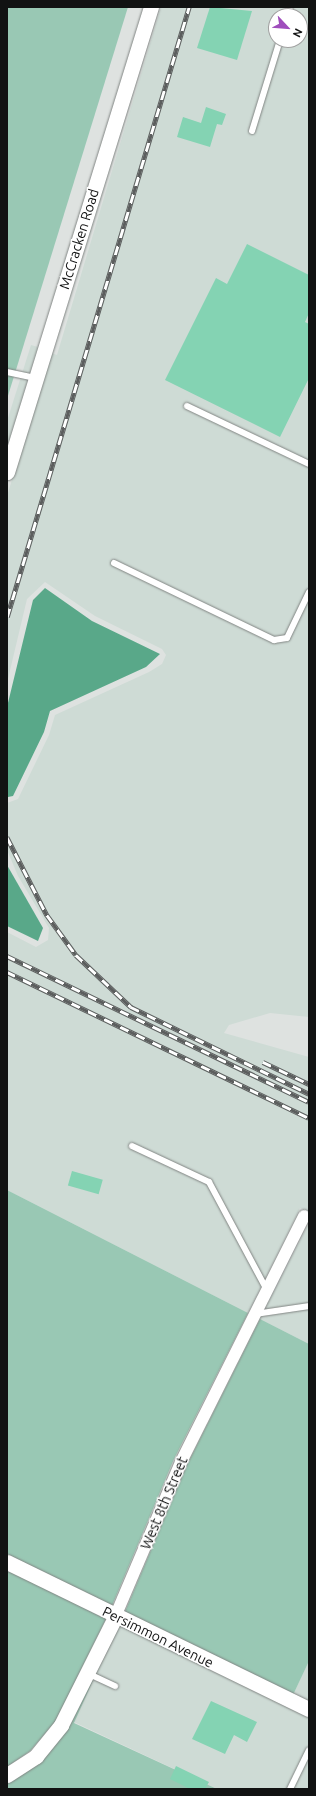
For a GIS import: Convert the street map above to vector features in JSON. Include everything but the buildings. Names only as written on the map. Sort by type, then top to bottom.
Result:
[{"type":"street","name":"McCracken Road","points":[[7,472],[12,437],[36,378],[151,7]]},
{"type":"street","name":"West 8th Street","points":[[7,1775],[36,1756],[61,1726],[115,1616],[181,1462],[304,1216]]},
{"type":"street","name":"Persimmon Avenue","points":[[7,1562],[115,1616],[308,1707]]},
{"type":"lane","points":[[252,131],[278,48]]},
{"type":"lane","points":[[7,372],[36,378]]},
{"type":"lane","points":[[187,406],[309,464]]},
{"type":"lane","points":[[114,563],[274,640],[288,638],[309,592]]},
{"type":"lane","points":[[132,1146],[209,1182],[267,1290]]},
{"type":"lane","points":[[256,1314],[309,1306]]},
{"type":"lane","points":[[87,1673],[115,1686]]},
{"type":"lane","points":[[290,1789],[309,1750]]},
{"type":"shaded area","points":[[7,7],[128,7],[7,399]]},
{"type":"shaded area","points":[[161,7],[309,7],[309,1017],[270,1013],[229,1025],[224,1033],[309,1057],[309,1212],[300,1208],[248,1313],[7,1190],[7,932],[36,947],[48,940],[49,928],[18,876],[7,850],[7,803],[18,799],[49,735],[55,715],[149,672],[162,664],[166,655],[162,649],[95,616],[45,582],[27,599],[7,683],[7,496],[51,353],[57,355]]},
{"type":"shaded area","points":[[31,345],[38,347],[7,447],[7,421]]},
{"type":"shaded area","points":[[45,588],[92,621],[160,654],[146,667],[50,711],[44,732],[13,796],[8,797],[7,707],[33,600]]},
{"type":"shaded area","points":[[7,865],[43,928],[38,941],[7,926]]},
{"type":"shaded area","points":[[7,1190],[248,1313],[174,1459],[111,1608],[7,1555]]},
{"type":"shaded area","points":[[309,1223],[309,1344],[260,1319]]},
{"type":"shaded area","points":[[260,1319],[309,1344],[309,1661],[293,1695],[124,1614],[187,1465]]},
{"type":"shaded area","points":[[7,1570],[106,1619],[55,1722],[30,1751],[7,1767]]},
{"type":"shaded area","points":[[119,1625],[309,1716],[309,1789],[217,1789],[74,1722]]},
{"type":"shaded area","points":[[109,1645],[74,1723],[217,1789],[7,1789],[7,1783],[41,1760]]},
{"type":"shaded area","points":[[309,1661],[309,1702],[293,1695]]},
{"type":"railway","points":[[7,617],[189,7]]},
{"type":"railway","points":[[7,837],[47,915],[76,955],[131,1007],[309,1094]]},
{"type":"railway","points":[[7,956],[309,1102]]},
{"type":"railway","points":[[7,972],[309,1118]]},
{"type":"railway","points":[[263,1062],[309,1084]]}]
